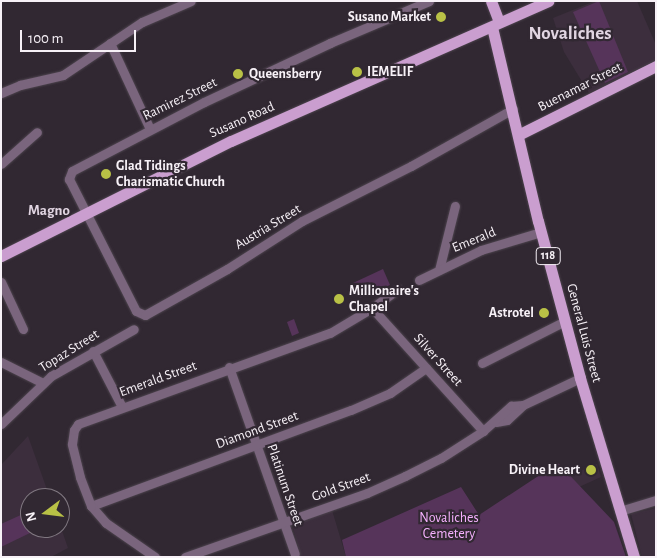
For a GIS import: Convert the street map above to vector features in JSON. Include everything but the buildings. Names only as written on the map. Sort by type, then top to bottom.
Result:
[{"type":"main road","name":"General Luis Street","points":[[491,1],[518,135],[541,232],[580,378],[634,557]]},
{"type":"main road","name":"Susano Road","points":[[1,256],[231,140],[548,1]]},
{"type":"main road","name":"Buenamar Street","points":[[518,135],[656,66]]},
{"type":"street","points":[[1,93],[20,85],[63,75],[142,22],[191,1]]},
{"type":"street","name":"Ramirez Street","points":[[86,213],[69,178],[72,171],[224,92],[330,43],[429,1]]},
{"type":"street","points":[[110,43],[150,129]]},
{"type":"street","name":"Austria Street","points":[[86,213],[136,311],[145,315],[227,269],[302,221],[411,166],[513,109]]},
{"type":"street","points":[[1,164],[37,132]]},
{"type":"street","points":[[439,270],[455,206]]},
{"type":"street","name":"Emerald","points":[[419,280],[481,250],[541,232]]},
{"type":"street","points":[[1,282],[23,329]]},
{"type":"street","name":"Emerald Street","points":[[154,557],[106,523],[91,506],[74,457],[72,444],[74,430],[84,421],[330,333],[372,308],[398,289]]},
{"type":"street","name":"Silver Street","points":[[372,308],[482,431]]},
{"type":"street","points":[[482,363],[565,321]]},
{"type":"street","name":"Topaz Street","points":[[1,424],[42,383],[61,369],[134,329]]},
{"type":"street","points":[[93,351],[122,407]]},
{"type":"street","points":[[1,362],[42,383]]},
{"type":"street","name":"Platinum Street","points":[[229,368],[295,554]]},
{"type":"street","name":"Diamond Street","points":[[91,506],[371,402],[404,384],[426,368]]},
{"type":"street","name":"Gold Street","points":[[185,557],[367,493],[405,476],[441,458],[496,422],[502,413],[511,406],[523,405],[580,378]]},
{"type":"street","points":[[620,511],[656,500]]},
{"type":"shaded area","points":[[595,1],[637,1],[656,45],[656,60],[589,93],[564,52],[553,18]]},
{"type":"shaded area","points":[[28,436],[46,488],[20,488],[20,538],[65,538],[68,548],[51,557],[1,557],[1,465]]},
{"type":"shaded area","name":"Divine Heart","points":[[597,464],[601,477],[579,487],[569,476]]},
{"type":"shaded area","points":[[656,508],[656,557],[642,557],[631,514]]},
{"type":"shaded area","points":[[332,510],[346,557],[289,557],[300,553],[292,524]]},
{"type":"green space","points":[[599,1],[628,72],[605,83],[573,12]]},
{"type":"green space","points":[[383,269],[390,285],[360,298],[353,283]]},
{"type":"green space","points":[[294,319],[299,333],[292,336],[287,322]]},
{"type":"green space","name":"Novaliches Cemetery","points":[[558,463],[614,522],[626,557],[346,557],[342,540],[461,487],[479,515]]},
{"type":"green space","points":[[20,515],[20,538],[1,547],[1,524]]},
{"type":"place","name":"Susano Market","points":[[441,17]]},
{"type":"place","name":"IEMELIF","points":[[357,72]]},
{"type":"place","name":"Queensberry","points":[[238,74]]},
{"type":"place","name":"Glad Tidings Charismatic Church","points":[[106,174]]},
{"type":"place","name":"Millionaire's Chapel","points":[[339,299]]},
{"type":"place","name":"Astrotel","points":[[544,313]]},
{"type":"place","name":"Divine Heart","points":[[591,470]]},
{"type":"district","name":"Novaliches","points":[[570,34]]},
{"type":"district","name":"Magno","points":[[49,211]]}]
